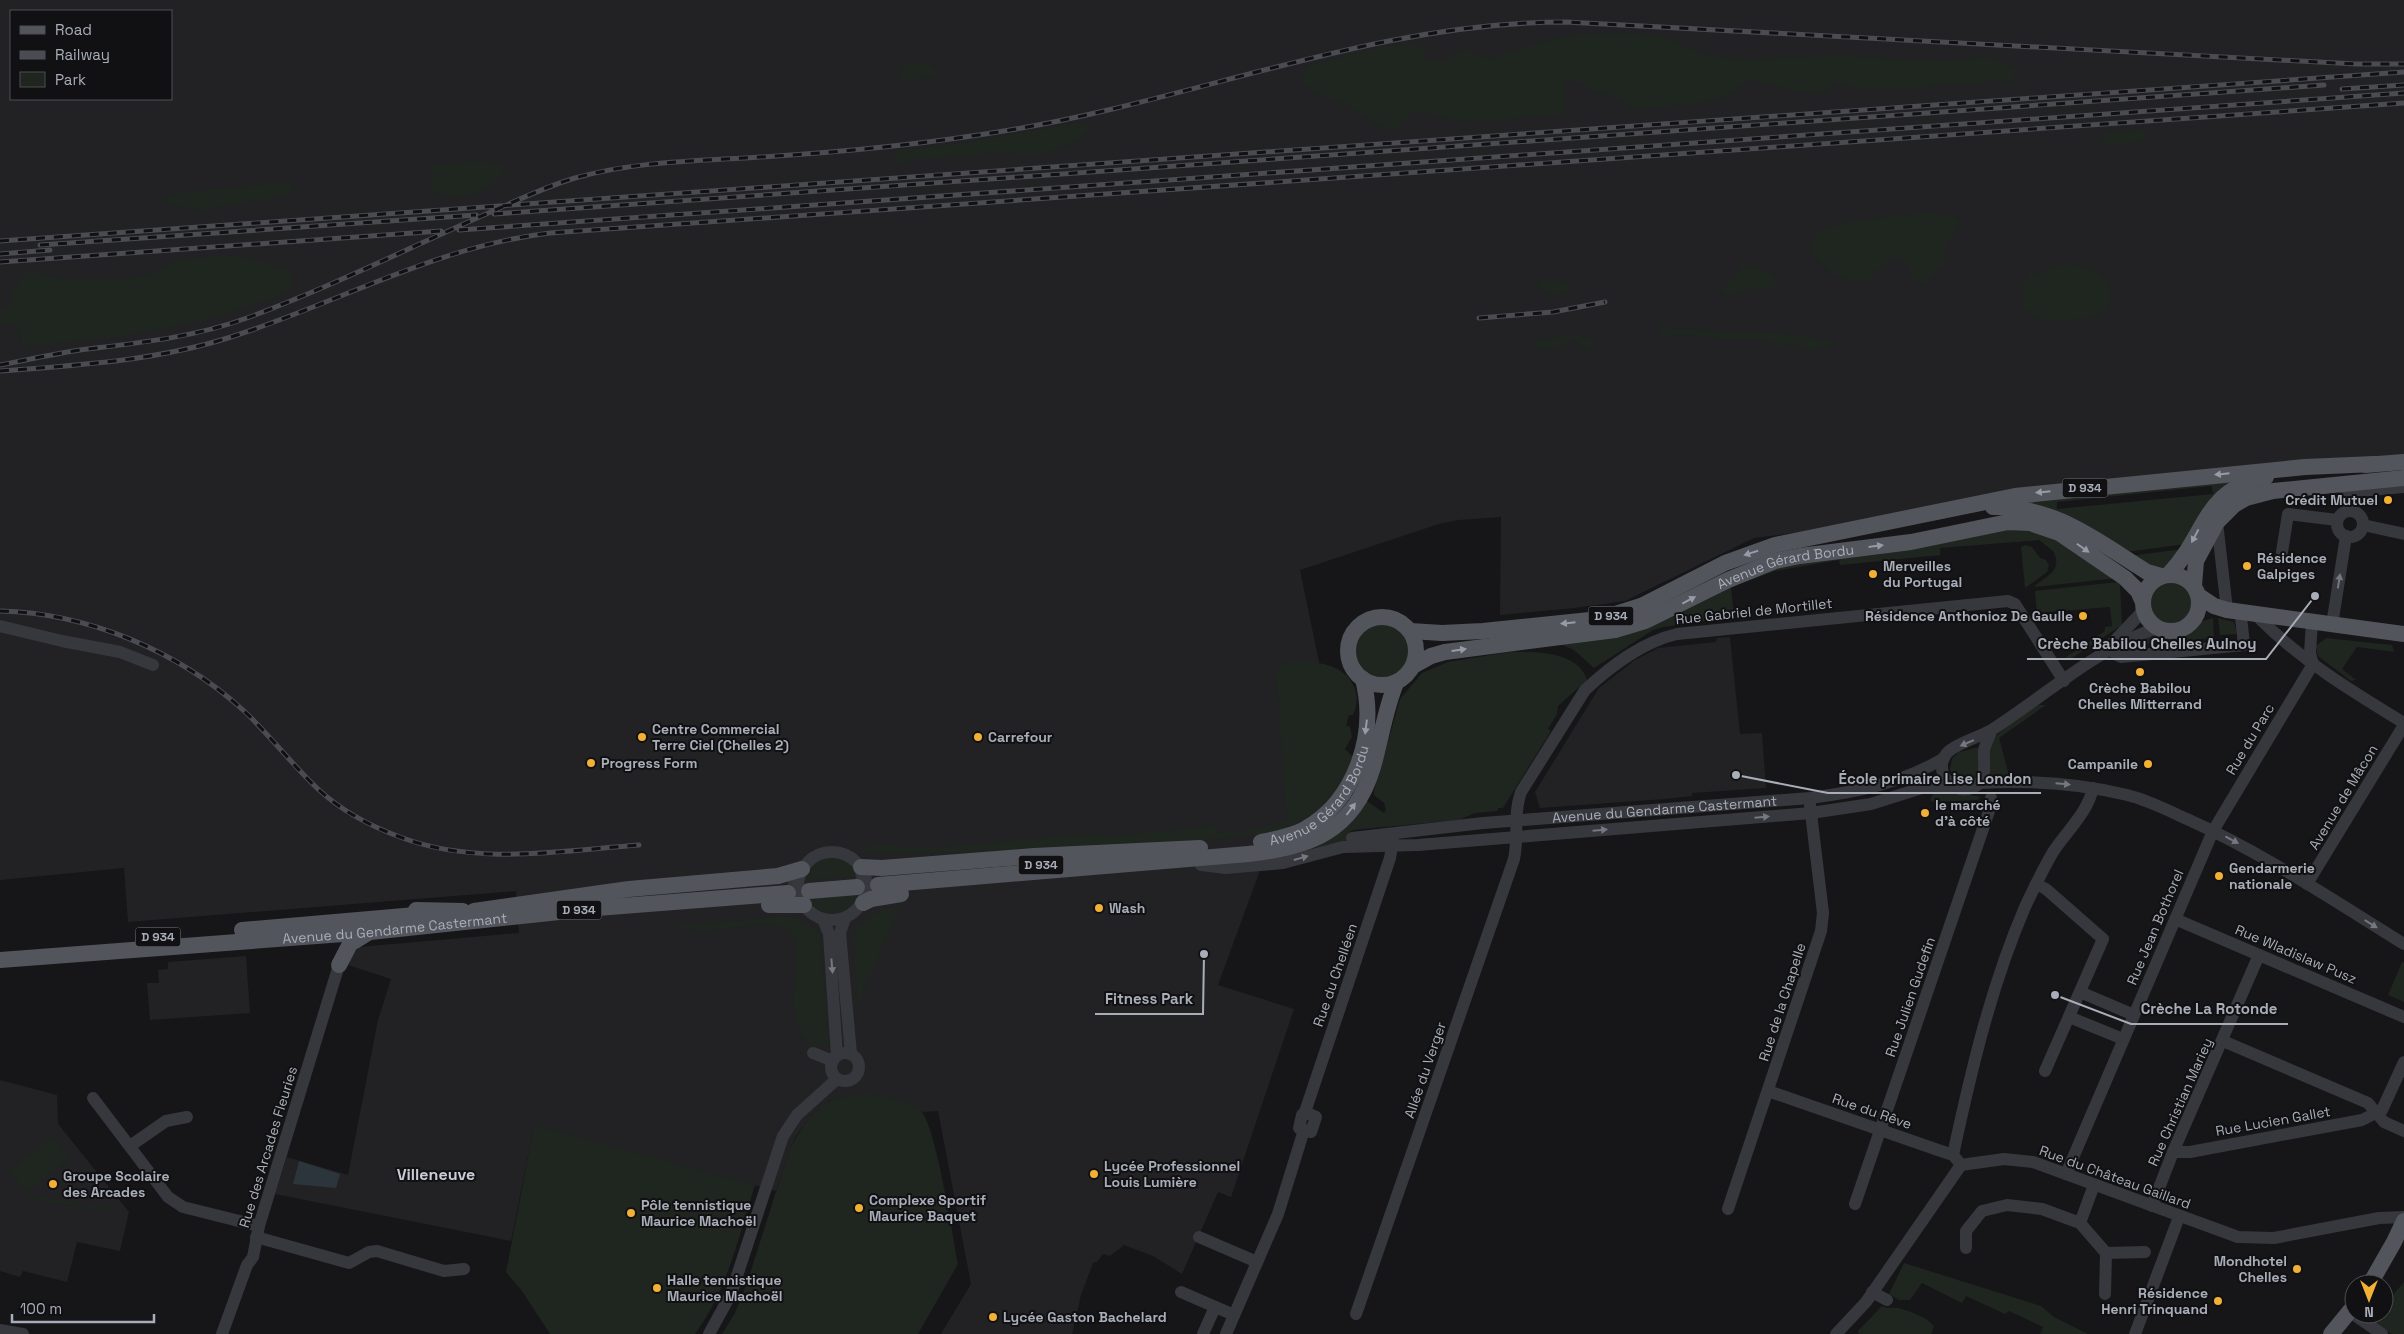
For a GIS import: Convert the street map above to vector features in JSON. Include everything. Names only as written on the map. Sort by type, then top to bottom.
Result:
[{"type":"main road","name":"D 934","points":[[1798,540],[2023,495],[2286,468],[2404,462]]},
{"type":"main road","points":[[2375,464],[2274,475],[2242,485],[2224,496],[2210,510],[2181,560],[2165,575],[2152,581],[2146,589],[2143,605],[2151,623],[2157,628],[2167,631],[2186,627],[2194,620],[2234,613],[2260,614],[2266,618],[2404,634]]},
{"type":"main road","points":[[2194,620],[2200,604],[2196,591],[2196,562],[2217,522],[2234,505],[2257,494],[2344,488],[2404,478]]},
{"type":"main road","name":"D 934","points":[[1798,540],[1892,528],[1983,508],[2022,508],[2058,518],[2147,572],[2165,575]]},
{"type":"main road","name":"Avenue Gérard Bordu","points":[[1298,846],[1321,837],[1336,826],[1364,790],[1373,767],[1386,710],[1396,683],[1406,676],[1414,666],[1431,656],[1445,652],[1615,630],[1645,621],[1760,566],[1788,558],[1911,542],[2008,522],[2030,523],[2059,533],[2125,578],[2138,591],[2143,605]]},
{"type":"main road","name":"Avenue Gérard Bordu","points":[[1204,848],[1250,844],[1276,839],[1304,830],[1324,816],[1347,788],[1362,752],[1368,707],[1363,679],[1352,668],[1348,651],[1352,634],[1360,625],[1370,619],[1387,617],[1402,623],[1410,631],[1442,633],[1484,632],[1600,619],[1641,606],[1741,556],[1798,540]]},
{"type":"main road","points":[[2165,575],[2187,579],[2196,591],[2214,606],[2234,613]]},
{"type":"main road","points":[[1410,631],[1417,648],[1414,666]]},
{"type":"main road","points":[[1363,679],[1376,685],[1396,683]]},
{"type":"main road","name":"D 934","points":[[1204,848],[877,882],[1239,855],[1298,846]]},
{"type":"main road","points":[[863,903],[871,898],[890,895],[1276,856],[1298,846]]},
{"type":"main road","points":[[339,965],[350,944],[370,932],[620,917],[779,904],[806,887],[858,878],[882,868],[1044,855],[1204,848]]},
{"type":"main road","points":[[339,965],[346,928],[355,914],[370,910],[469,911],[629,889],[778,876],[806,887]]},
{"type":"main road","name":"Avenue du Gendarme Castermant","points":[[0,950],[346,928],[370,932],[788,889],[469,911]]},
{"type":"main road","name":"Avenue du Gendarme Castermant","points":[[0,960],[310,937],[346,928]]},
{"type":"main road","points":[[310,937],[333,944],[337,951],[339,965]]},
{"type":"main road","points":[[2378,1274],[2404,1221]]},
{"type":"main road","points":[[2381,1274],[2402,1247]]},
{"type":"street","points":[[2349,511],[2344,488],[2404,487]]},
{"type":"street","points":[[2349,511],[2359,515],[2363,525],[2359,533],[2346,536],[2337,528],[2337,520],[2341,514],[2349,511]]},
{"type":"street","points":[[2282,552],[2288,514],[2337,520]]},
{"type":"street","points":[[2113,653],[2244,645],[2234,613],[2217,522]]},
{"type":"street","points":[[2363,525],[2404,534]]},
{"type":"street","points":[[2332,625],[2346,536]]},
{"type":"street","name":"Rue Gabriel de Mortillet","points":[[1517,836],[1521,792],[1585,690],[1634,652],[1660,638],[1677,634],[2008,601],[2015,604],[2064,680]]},
{"type":"street","points":[[2113,653],[2143,605]]},
{"type":"street","points":[[2266,618],[2284,642],[2313,664],[2404,724]]},
{"type":"street","points":[[2312,622],[2310,652],[2313,664]]},
{"type":"street","points":[[0,626],[123,653],[153,665]]},
{"type":"street","points":[[2113,653],[2140,633],[2157,628]]},
{"type":"street","name":"Avenue du Gendarme Castermant","points":[[1391,842],[1517,820],[1596,816],[1810,798],[1881,784],[1915,773],[1944,758],[1951,750],[1992,730],[2064,680],[2113,653]]},
{"type":"street","name":"Rue du Parc","points":[[2213,830],[2313,664]]},
{"type":"street","name":"Avenue de Mâcon","points":[[2307,884],[2404,724]]},
{"type":"street","points":[[1976,785],[1984,776],[1985,748],[1992,730]]},
{"type":"street","points":[[1944,758],[1943,773],[1953,786]]},
{"type":"street","points":[[1976,785],[2010,781],[2093,788],[2150,803],[2213,830],[2307,884],[2404,944]]},
{"type":"street","points":[[1976,785],[1991,798],[1998,795],[2010,781]]},
{"type":"street","name":"Avenue du Gendarme Castermant","points":[[1201,865],[1226,868],[1259,866],[1295,860],[1333,848],[1391,842],[1627,828],[1644,822],[1732,814],[1742,819],[1811,813],[1871,804],[1925,787],[1953,786],[1960,789],[1976,785]]},
{"type":"street","points":[[1844,1331],[1872,1292],[1957,1160],[1981,1031],[2009,948],[2036,884],[2053,852],[2085,808],[2093,788]]},
{"type":"street","name":"Rue de la Chapelle","points":[[1728,1209],[1823,921],[1810,798]]},
{"type":"street","name":"Rue Julien Gudefin","points":[[1855,1204],[1985,821],[1991,798]]},
{"type":"street","points":[[1517,836],[1528,826],[1584,822],[1596,816]]},
{"type":"street","name":"Rue Jean Bothorel","points":[[2066,1174],[2213,830]]},
{"type":"street","name":"Allée du Verger","points":[[1356,1314],[1514,859],[1517,836]]},
{"type":"street","points":[[1352,838],[1391,842]]},
{"type":"street","name":"Rue du Chelléen","points":[[1226,1334],[1278,1214],[1304,1130],[1298,1128],[1298,1126],[1305,1112],[1391,842]]},
{"type":"street","points":[[834,851],[850,856],[858,878],[867,884],[863,903],[852,914],[845,918],[834,920],[816,916],[806,887],[818,855],[834,851]]},
{"type":"street","points":[[2036,884],[2046,889],[2103,940],[2045,1071]]},
{"type":"street","points":[[823,919],[829,934],[835,1058],[832,1073],[837,1079],[850,1081],[857,1075],[858,1063],[851,1054],[840,933],[845,918]]},
{"type":"street","name":"Rue Wladislaw Pusz","points":[[2175,919],[2404,1017]]},
{"type":"street","name":"Rue Christian Mariey","points":[[2152,1206],[2173,1152],[2223,1041],[2259,954]]},
{"type":"street","name":"Rue des Arcades Fleuries","points":[[222,1334],[246,1265],[253,1257],[257,1231],[339,965]]},
{"type":"street","points":[[2080,992],[2134,1015]]},
{"type":"street","points":[[2069,1017],[2123,1039]]},
{"type":"street","points":[[2223,1041],[2368,1104],[2384,1122],[2404,1131]]},
{"type":"street","points":[[813,1053],[835,1058],[851,1054]]},
{"type":"street","points":[[2378,1114],[2388,1099],[2404,1062]]},
{"type":"street","points":[[709,1334],[731,1294],[783,1136],[797,1115],[837,1079]]},
{"type":"street","name":"Rue du Rêve","points":[[1768,1091],[1881,1129],[1957,1160]]},
{"type":"street","points":[[93,1098],[168,1197],[183,1207],[349,1263],[369,1252],[377,1251],[444,1271],[464,1269]]},
{"type":"street","name":"Rue Lucien Gallet","points":[[2173,1152],[2185,1152],[2362,1120],[2378,1114]]},
{"type":"street","points":[[130,1146],[166,1121],[187,1117]]},
{"type":"street","name":"Rue du Château Gaillard","points":[[1957,1160],[2016,1159],[2033,1162],[2224,1234],[2238,1237],[2265,1238],[2379,1218],[2404,1217]]},
{"type":"street","points":[[2080,1223],[2094,1185]]},
{"type":"street","points":[[1966,1248],[1966,1231],[1982,1211],[2007,1204],[2042,1209],[2080,1223],[2106,1253],[2105,1294]]},
{"type":"street","points":[[2135,1334],[2179,1217]]},
{"type":"street","points":[[2402,1247],[2398,1246],[2404,1234]]},
{"type":"street","points":[[1199,1237],[1257,1262]]},
{"type":"street","points":[[2106,1253],[2145,1252]]},
{"type":"street","points":[[1181,1292],[1234,1315]]},
{"type":"street","points":[[1872,1292],[1887,1300]]},
{"type":"street","points":[[1203,1334],[1215,1307]]},
{"type":"street","points":[[2370,1324],[2382,1334]]},
{"type":"street","points":[[0,1330],[23,1334]]},
{"type":"shaded area","points":[[0,0],[2404,0],[2404,455],[1754,538],[1625,601],[1574,608],[1500,615],[1501,517],[1442,523],[1300,570],[1336,744],[1323,811],[1302,822],[1256,840],[1259,873],[1218,985],[1294,1009],[1231,1197],[1218,1192],[1182,1274],[1153,1256],[1124,1245],[1110,1256],[1103,1254],[1097,1262],[1093,1263],[1081,1295],[1072,1334],[941,1334],[971,1284],[938,1111],[922,1112],[910,1104],[830,1100],[808,1121],[796,1136],[776,1191],[534,1126],[511,1241],[275,1194],[287,1157],[348,1175],[378,1020],[391,979],[348,965],[352,954],[360,947],[519,933],[516,891],[128,922],[124,868],[0,880]]},
{"type":"shaded area","points":[[1730,637],[1740,734],[1762,733],[1766,788],[1692,793],[1692,796],[1665,799],[1540,808],[1535,792],[1599,688],[1635,660],[1658,648],[1716,642],[1717,638]]},
{"type":"shaded area","points":[[246,956],[250,1013],[150,1020],[147,983],[159,983],[158,970],[168,969],[168,962]]},
{"type":"shaded area","name":"Groupe Scolaire des Arcades","points":[[0,1080],[57,1095],[58,1124],[129,1212],[120,1251],[77,1242],[67,1282],[23,1271],[20,1277],[0,1271]]},
{"type":"shaded area","points":[[299,1161],[340,1174],[336,1188],[293,1184]]},
{"type":"green space","points":[[1635,33],[1664,37],[1704,54],[1726,58],[1836,56],[1943,61],[1986,57],[2007,64],[2017,71],[2012,84],[1994,79],[1979,85],[1938,84],[1918,89],[1865,90],[1836,82],[1821,94],[1748,80],[1729,96],[1694,104],[1646,108],[1630,107],[1615,96],[1595,92],[1575,80],[1566,79],[1564,83],[1565,103],[1563,112],[1552,117],[1536,116],[1499,121],[1458,122],[1424,111],[1413,112],[1396,130],[1385,129],[1350,107],[1329,97],[1317,95],[1304,83],[1302,73],[1308,66],[1384,47],[1400,45],[1414,45],[1424,48],[1424,58],[1436,62],[1450,59],[1459,50],[1469,50],[1477,55],[1491,59],[1559,37],[1578,34]]},
{"type":"green space","points":[[921,62],[932,65],[937,71],[930,76],[919,79],[908,80],[899,78],[902,66]]},
{"type":"green space","points":[[1077,123],[1085,124],[1089,128],[1080,139],[1062,148],[1033,155],[997,151],[988,154],[911,161],[902,164],[895,161],[897,150],[958,144]]},
{"type":"green space","points":[[2140,129],[2146,132],[2146,136],[2136,142],[2126,145],[2103,143],[2102,135],[2105,131],[2117,132]]},
{"type":"green space","points":[[476,161],[496,163],[505,167],[501,177],[480,192],[466,196],[453,197],[441,195],[433,189],[430,177],[435,165]]},
{"type":"green space","points":[[292,182],[294,188],[290,194],[264,201],[226,204],[205,211],[171,206],[163,200],[176,193]]},
{"type":"green space","points":[[1923,212],[1959,218],[1956,231],[1946,243],[1943,264],[1927,282],[1918,283],[1911,278],[1907,265],[1903,260],[1896,257],[1876,270],[1868,282],[1850,280],[1832,273],[1824,267],[1813,253],[1809,244],[1819,232],[1829,227],[1855,221]]},
{"type":"green space","points":[[245,257],[294,271],[293,279],[286,291],[268,301],[171,328],[121,336],[23,346],[18,329],[8,324],[3,323],[0,325],[0,309],[8,308],[13,288],[26,273],[40,273],[63,279],[124,279],[148,275],[175,262],[192,258]]},
{"type":"green space","points":[[2062,264],[2088,268],[2101,274],[2110,286],[2111,304],[2105,312],[2089,318],[2047,322],[2034,317],[2024,308],[2024,280],[2029,276]]},
{"type":"green space","points":[[1742,265],[1768,272],[1772,275],[1777,286],[1770,289],[1745,290],[1730,296],[1721,291],[1725,284],[1733,280]]},
{"type":"green space","points":[[1541,279],[1562,282],[1570,290],[1557,295],[1545,292],[1538,286],[1538,282]]},
{"type":"green space","points":[[1660,328],[1785,334],[1834,341],[1834,345],[1823,346],[1811,352],[1798,343],[1782,348],[1765,339],[1723,339],[1676,334],[1664,338],[1660,335]]},
{"type":"green space","points":[[1574,334],[1592,338],[1594,345],[1585,352],[1577,339],[1550,350],[1539,349],[1533,346],[1533,342],[1541,339]]},
{"type":"green space","points":[[2249,474],[2186,544],[2126,552],[2010,499]],"holes":[[[2212,486],[2213,494],[2057,509],[2057,502]]]},
{"type":"green space","points":[[1992,527],[2037,528],[2118,578],[2034,587],[2052,572],[2056,564],[2053,551],[2039,540],[1940,548],[1940,555],[1840,565],[1839,560],[1775,571],[1731,587],[1734,617],[1653,630],[1594,668],[1574,650],[1558,643],[1749,573]]},
{"type":"green space","points":[[2025,545],[2032,547],[2040,558],[2046,560],[2049,565],[2047,572],[2025,588],[2021,547]]},
{"type":"green space","points":[[2183,549],[2174,564],[2161,569],[2129,556]]},
{"type":"green space","points":[[2167,581],[2175,581],[2187,587],[2193,603],[2187,619],[2175,625],[2167,625],[2155,619],[2149,607],[2149,599],[2155,587]]},
{"type":"green space","points":[[2118,582],[2120,584],[2122,625],[2069,660],[2063,659],[2105,631],[2105,627],[2112,626],[2110,607],[2037,613],[2035,591]]},
{"type":"green space","points":[[2213,618],[2214,638],[2128,646],[2155,634],[2167,637],[2181,636],[2203,621]]},
{"type":"green space","points":[[2218,618],[2234,622],[2237,634],[2220,635]]},
{"type":"green space","points":[[1382,623],[1393,625],[1402,631],[1408,640],[1410,651],[1408,662],[1402,671],[1393,677],[1382,679],[1371,677],[1362,671],[1356,662],[1354,651],[1356,640],[1362,631],[1371,625]]},
{"type":"green space","points":[[2326,638],[2392,645],[2394,652],[2357,647],[2342,669],[2356,680],[2351,681],[2318,656],[2316,646]]},
{"type":"green space","points":[[1509,652],[1542,653],[1565,658],[1575,663],[1582,670],[1587,680],[1558,706],[1557,714],[1548,729],[1551,731],[1503,808],[1499,808],[1497,811],[1475,813],[1459,820],[1353,830],[1348,833],[1346,844],[1260,862],[1364,799],[1384,813],[1386,809],[1384,803],[1374,795],[1374,791],[1400,699],[1422,673],[1448,662]]},
{"type":"green space","points":[[1290,661],[1320,663],[1338,669],[1352,682],[1357,698],[1354,713],[1349,715],[1346,725],[1350,727],[1352,737],[1345,749],[1353,757],[1343,784],[1316,812],[1293,824],[1263,835],[1150,844],[941,853],[887,854],[865,851],[865,848],[879,845],[922,848],[1091,834],[1116,836],[1218,825],[1219,833],[1248,830],[1287,821],[1276,671],[1277,667],[1282,663]]},
{"type":"green space","points":[[2038,705],[2046,705],[1999,738],[2009,775],[1986,776],[1992,740],[2006,727]]},
{"type":"green space","points":[[1979,747],[1980,770],[1976,778],[1964,783],[1956,779],[1950,770],[1952,759],[1959,752]]},
{"type":"green space","points":[[1936,788],[1981,797],[1977,800],[1933,802],[1930,800]]},
{"type":"green space","points":[[833,857],[849,862],[858,872],[861,884],[859,896],[852,907],[841,913],[828,914],[813,906],[805,890],[807,875],[817,863]],"holes":[[[856,876],[857,891],[810,895],[809,880]]]},
{"type":"green space","points":[[900,907],[858,1002],[853,935],[867,918],[886,909]]},
{"type":"green space","points":[[791,916],[820,933],[829,1042],[826,1046],[816,1044],[815,1048],[798,1027],[794,1003],[797,950],[794,938],[787,929],[780,926],[757,925],[697,932],[693,929],[681,930],[680,925]]},
{"type":"green space","points":[[2402,962],[2404,963],[2404,1002],[2388,995]]},
{"type":"green space","name":"Complexe Sportif Maurice Baquet","points":[[871,1093],[904,1102],[921,1111],[927,1121],[943,1183],[958,1264],[918,1334],[722,1334],[735,1313],[747,1283],[789,1151],[796,1138],[813,1115],[826,1103],[841,1098]]},
{"type":"green space","name":"Pôle tennistique Maurice Machoël","points":[[534,1125],[755,1185],[724,1281],[716,1300],[695,1334],[550,1334],[522,1291],[506,1272]]},
{"type":"green space","points":[[53,1136],[70,1158],[26,1192],[9,1171]]},
{"type":"green space","points":[[35,1196],[110,1208],[110,1211],[34,1200]]},
{"type":"green space","points":[[1904,1263],[2041,1306],[2054,1317],[2088,1334],[2040,1334],[2043,1327],[2009,1311],[2005,1314],[1966,1296],[1962,1303],[1922,1283],[1910,1300],[1899,1300],[1889,1294]]},
{"type":"green space","points":[[2404,1282],[2404,1334],[2392,1334],[2377,1324],[2394,1324],[2394,1294]]},
{"type":"green space","points":[[1882,1306],[1902,1309],[1923,1318],[1934,1327],[1931,1334],[1859,1334],[1858,1331]]},
{"type":"tunnel","points":[[856,880],[877,878]]},
{"type":"tunnel","points":[[788,885],[809,884]]},
{"type":"railway","points":[[0,365],[70,352],[164,339],[226,325],[334,283],[538,191],[598,172],[644,165],[885,147],[1010,130],[1149,100],[1355,48],[1495,25],[1566,22],[2356,64],[2404,64]]},
{"type":"railway","points":[[0,241],[2404,72]]},
{"type":"railway","points":[[494,214],[2324,85]]},
{"type":"railway","points":[[2342,89],[2404,85]]},
{"type":"railway","points":[[459,230],[2404,93]]},
{"type":"railway","points":[[0,371],[117,361],[174,352],[203,345],[271,323],[388,277],[468,250],[508,240],[550,233],[2404,103]]},
{"type":"railway","points":[[40,245],[476,215]]},
{"type":"railway","points":[[0,262],[441,231]]},
{"type":"railway","points":[[0,254],[50,250]]},
{"type":"railway","points":[[1479,318],[1553,312],[1605,302]]},
{"type":"railway","points":[[0,611],[33,613],[66,619],[130,639],[161,653],[218,689],[243,710],[309,780],[337,805],[378,828],[400,837],[429,846],[488,854],[548,853],[639,845]]},
{"type":"place","name":"Crédit Mutuel","points":[[2388,500]]},
{"type":"place","name":"Résidence Galpiges","points":[[2247,566]]},
{"type":"place","name":"Merveilles du Portugal","points":[[1873,574]]},
{"type":"place","name":"Crèche Babilou Chelles Aulnoy","points":[[2315,596]]},
{"type":"place","name":"Résidence Anthonioz De Gaulle","points":[[2083,616]]},
{"type":"place","name":"Crèche Babilou Chelles Mitterrand","points":[[2140,672]]},
{"type":"place","name":"Centre Commercial Terre Ciel (Chelles 2)","points":[[642,737]]},
{"type":"place","name":"Carrefour","points":[[978,737]]},
{"type":"place","name":"Progress Form","points":[[591,763]]},
{"type":"place","name":"Campanile","points":[[2148,764]]},
{"type":"place","name":"École primaire Lise London","points":[[1736,775]]},
{"type":"place","name":"le marché d'à côté","points":[[1925,813]]},
{"type":"place","name":"Gendarmerie nationale","points":[[2219,876]]},
{"type":"place","name":"Wash","points":[[1099,908]]},
{"type":"place","name":"Fitness Park","points":[[1204,954]]},
{"type":"place","name":"Crèche La Rotonde","points":[[2055,995]]},
{"type":"place","name":"Lycée Professionnel Louis Lumière","points":[[1094,1174]]},
{"type":"place","name":"Groupe Scolaire des Arcades","points":[[53,1184]]},
{"type":"place","name":"Complexe Sportif Maurice Baquet","points":[[859,1208]]},
{"type":"place","name":"Pôle tennistique Maurice Machoël","points":[[631,1213]]},
{"type":"place","name":"Mondhotel Chelles","points":[[2297,1269]]},
{"type":"place","name":"Halle tennistique Maurice Machoël","points":[[657,1288]]},
{"type":"place","name":"Résidence Henri Trinquand","points":[[2218,1301]]},
{"type":"place","name":"Lycée Gaston Bachelard","points":[[993,1317]]},
{"type":"district","name":"Villeneuve","points":[[436,1174]]}]
